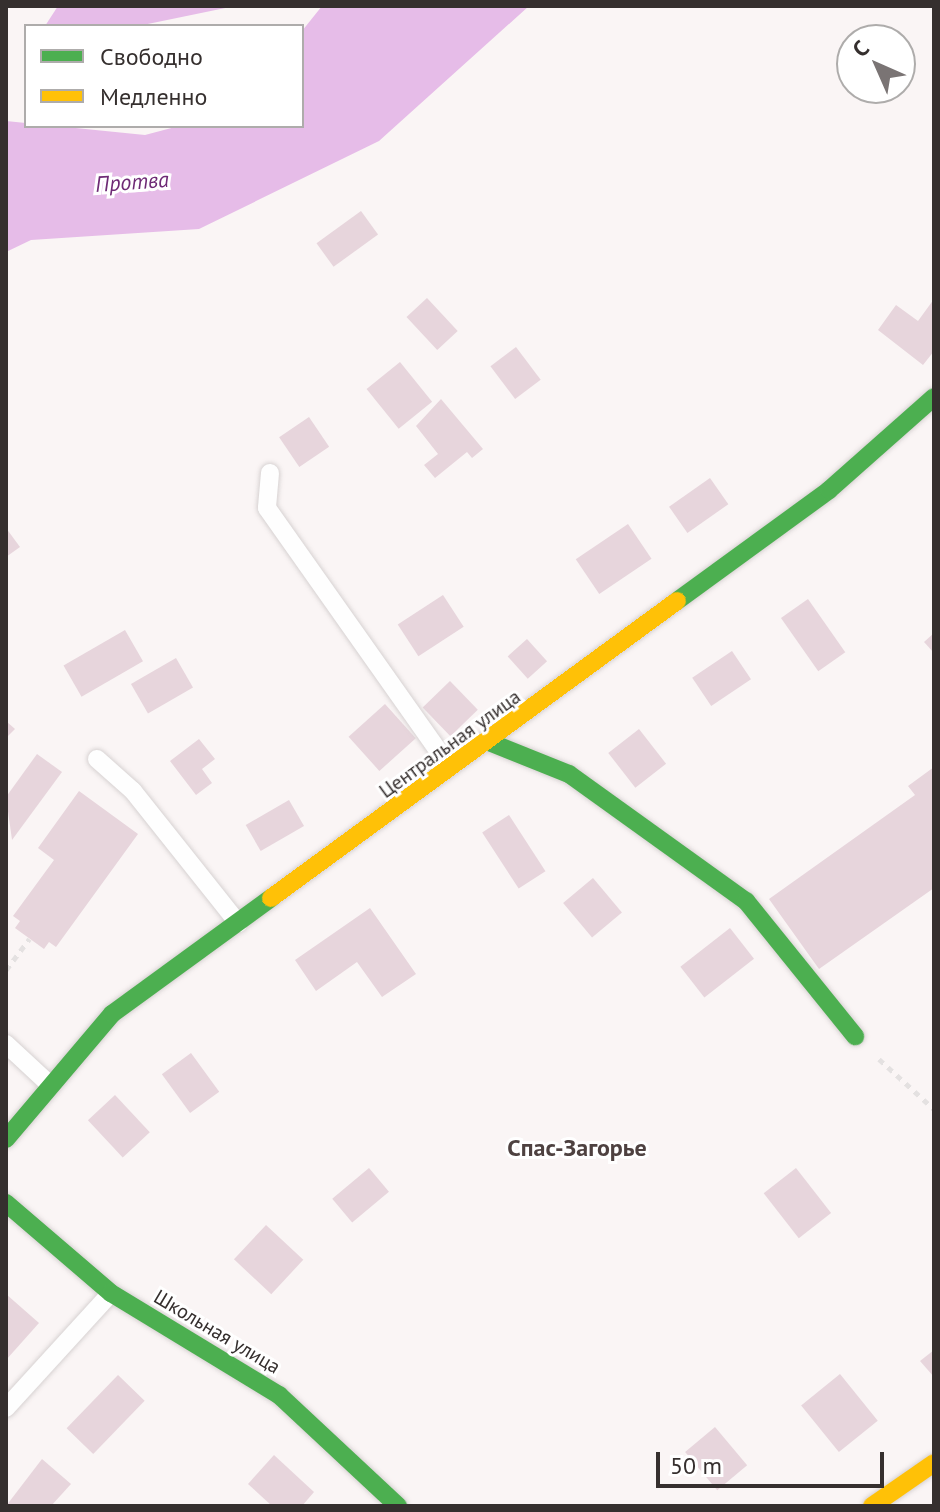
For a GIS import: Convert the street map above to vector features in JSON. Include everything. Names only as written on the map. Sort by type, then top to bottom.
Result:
[{"type":"street","name":"Центральная улица","points":[[6,1139],[49,1084],[112,1014],[451,770],[829,490],[934,397]]},
{"type":"street","points":[[489,742],[569,774],[746,901],[855,1036]]},
{"type":"street","name":"Школьная улица","points":[[6,1203],[111,1293],[279,1395],[398,1506]]},
{"type":"street","points":[[872,1506],[934,1463]]},
{"type":"lane","points":[[270,473],[267,508],[451,770]]},
{"type":"lane","points":[[97,759],[133,791],[238,923]]},
{"type":"lane","points":[[6,1044],[49,1084]]},
{"type":"lane","points":[[6,1408],[111,1293]]},
{"type":"path","points":[[6,970],[29,939]]},
{"type":"path","points":[[855,1036],[934,1109]]},
{"type":"water","points":[[58,6],[235,6],[148,24],[46,24]]},
{"type":"water","name":"Протва","points":[[322,6],[529,6],[379,141],[199,229],[31,240],[6,252],[6,121],[24,123],[24,128],[76,128],[145,135],[171,128],[304,128],[304,28]]},
{"type":"building","points":[[361,211],[378,234],[334,267],[317,243]]},
{"type":"building","points":[[427,298],[458,331],[437,350],[407,317]]},
{"type":"building","points":[[934,299],[934,351],[923,365],[878,330],[896,305],[918,321]]},
{"type":"building","points":[[516,347],[541,380],[515,399],[490,366]]},
{"type":"building","points":[[400,362],[432,402],[399,429],[367,389]]},
{"type":"building","points":[[441,399],[483,449],[472,458],[467,452],[435,478],[424,465],[438,454],[416,426]]},
{"type":"building","points":[[309,417],[329,447],[299,467],[279,437]]},
{"type":"building","points":[[710,478],[728,504],[687,533],[669,507]]},
{"type":"building","points":[[628,524],[651,559],[599,594],[576,559]]},
{"type":"building","points":[[6,528],[20,547],[6,557]]},
{"type":"building","points":[[443,595],[464,627],[418,656],[398,624]]},
{"type":"building","points":[[808,599],[845,652],[818,671],[781,618]]},
{"type":"building","points":[[125,630],[143,661],[82,697],[64,666]]},
{"type":"building","points":[[934,633],[934,653],[924,642]]},
{"type":"building","points":[[527,639],[547,661],[528,679],[508,656]]},
{"type":"building","points":[[732,651],[751,679],[711,706],[692,678]]},
{"type":"building","points":[[176,658],[193,687],[148,713],[131,684]]},
{"type":"building","points":[[450,681],[478,710],[450,736],[423,707]]},
{"type":"building","points":[[385,704],[416,738],[379,771],[349,737]]},
{"type":"building","points":[[6,721],[15,729],[6,738]]},
{"type":"building","points":[[639,729],[666,764],[635,788],[608,753]]},
{"type":"building","points":[[199,739],[215,759],[202,769],[212,783],[196,795],[170,761]]},
{"type":"building","points":[[37,754],[62,772],[12,840],[6,797]]},
{"type":"building","points":[[934,767],[934,888],[819,969],[769,899],[915,795],[908,786]]},
{"type":"building","points":[[79,791],[138,834],[56,947],[49,942],[44,949],[15,928],[20,921],[13,916],[54,860],[38,848]]},
{"type":"building","points":[[289,800],[304,826],[261,851],[246,825]]},
{"type":"building","points":[[509,815],[545,871],[519,889],[482,832]]},
{"type":"building","points":[[593,878],[622,912],[592,938],[563,903]]},
{"type":"building","points":[[370,908],[416,974],[382,997],[357,962],[316,991],[295,960]]},
{"type":"building","points":[[730,928],[754,959],[704,998],[680,967]]},
{"type":"building","points":[[191,1053],[219,1092],[190,1113],[162,1074]]},
{"type":"building","points":[[115,1095],[150,1132],[123,1158],[88,1120]]},
{"type":"building","points":[[369,1168],[389,1192],[352,1223],[332,1199]]},
{"type":"building","points":[[796,1168],[831,1213],[799,1238],[764,1193]]},
{"type":"building","points":[[266,1225],[303,1260],[271,1294],[234,1259]]},
{"type":"building","points":[[6,1294],[39,1323],[6,1360]]},
{"type":"building","points":[[934,1350],[934,1377],[920,1361]]},
{"type":"building","points":[[840,1374],[878,1421],[839,1452],[801,1405]]},
{"type":"building","points":[[118,1375],[145,1401],[93,1454],[67,1428]]},
{"type":"building","points":[[715,1427],[747,1465],[717,1490],[685,1452]]},
{"type":"building","points":[[274,1455],[314,1492],[302,1506],[272,1506],[248,1484]]},
{"type":"building","points":[[42,1459],[71,1484],[51,1506],[6,1506]]},
{"type":"traffic: fast","points":[[677,601],[829,490],[934,397]]},
{"type":"traffic: fast","points":[[489,742],[569,774],[746,901],[855,1036]]},
{"type":"traffic: fast","points":[[6,1139],[112,1014],[271,898]]},
{"type":"traffic: fast","points":[[6,1203],[111,1293],[279,1395],[398,1506]]},
{"type":"traffic: slow","points":[[271,898],[677,601]]},
{"type":"traffic: slow","points":[[872,1506],[934,1463]]},
{"type":"district","name":"Спас-Загорье","points":[[577,1148]]}]
